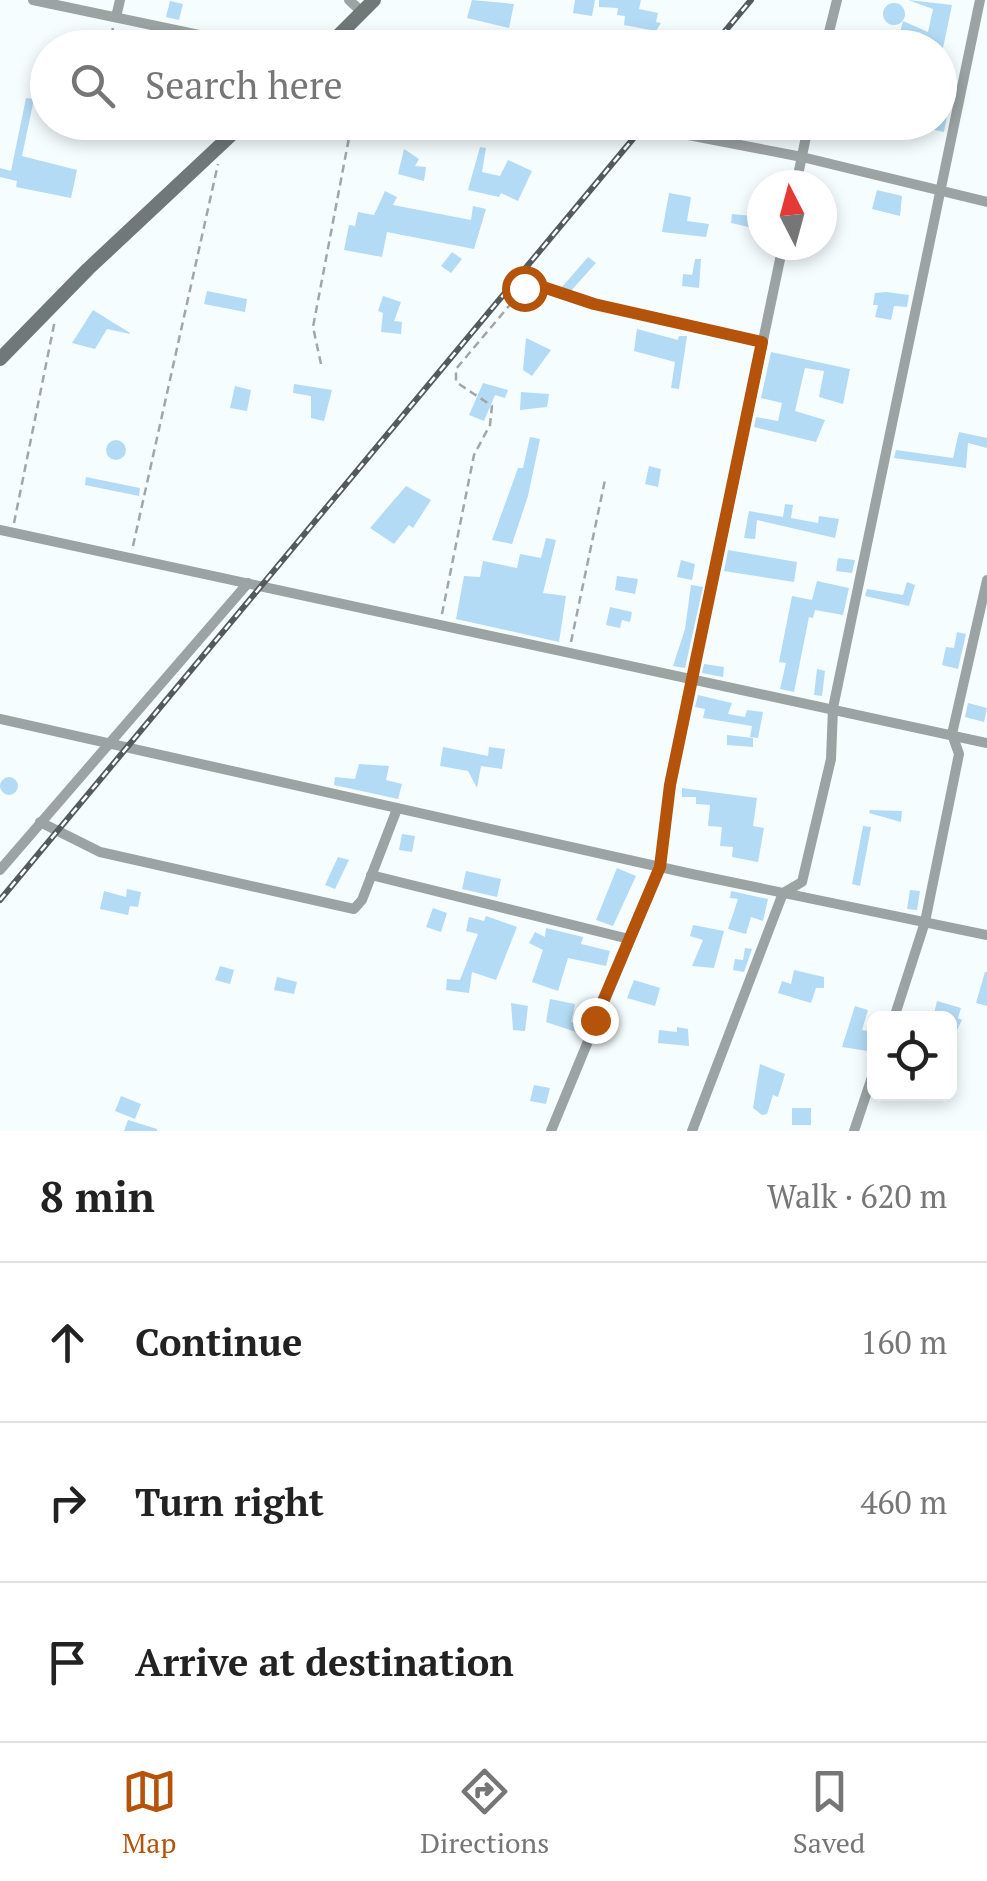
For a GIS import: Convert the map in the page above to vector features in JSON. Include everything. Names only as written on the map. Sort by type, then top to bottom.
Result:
[{"type":"street","points":[[33,0],[177,30]]},
{"type":"street","points":[[116,17],[120,0]]},
{"type":"street","points":[[338,30],[355,5],[374,0]]},
{"type":"street","points":[[830,30],[837,0]]},
{"type":"street","points":[[957,110],[980,0]]},
{"type":"street","points":[[0,359],[226,140]]},
{"type":"street","points":[[715,140],[987,202]]},
{"type":"street","points":[[799,170],[805,140]]},
{"type":"street","points":[[692,1131],[783,893],[802,882],[831,759],[833,708],[951,140]]},
{"type":"street","points":[[552,1131],[660,867],[670,785],[781,260]]},
{"type":"street","points":[[0,530],[833,708],[902,728],[987,743]]},
{"type":"street","points":[[896,1011],[925,922],[959,754],[952,734],[987,580]]},
{"type":"street","points":[[0,870],[248,583]]},
{"type":"street","points":[[0,719],[107,744],[153,750],[660,867],[987,935]]},
{"type":"street","points":[[40,822],[100,852],[345,908],[359,906],[397,809]]},
{"type":"street","points":[[371,875],[629,938]]},
{"type":"street","points":[[854,1131],[867,1092]]},
{"type":"path","points":[[113,30],[116,17]]},
{"type":"path","points":[[320,364],[313,327],[349,140]]},
{"type":"path","points":[[130,556],[223,143]]},
{"type":"path","points":[[440,626],[474,456],[492,414],[492,406],[456,382],[456,369],[524,288],[534,284],[594,304],[762,342]]},
{"type":"path","points":[[13,532],[59,299]]},
{"type":"path","points":[[568,653],[605,480]]},
{"type":"building","points":[[472,0],[514,4],[509,28],[467,18]]},
{"type":"building","points":[[575,0],[595,0],[592,16],[573,13]]},
{"type":"building","points":[[599,0],[641,0],[639,9],[658,13],[656,22],[661,23],[657,30],[624,25],[625,16],[617,15],[618,8],[599,7]]},
{"type":"building","points":[[908,0],[952,5],[947,30],[928,30],[933,9]]},
{"type":"building","points":[[170,1],[183,4],[179,20],[166,17]]},
{"type":"building","points":[[894,3],[905,14],[894,25],[883,14]]},
{"type":"building","points":[[903,21],[923,30],[901,30]]},
{"type":"building","points":[[26,98],[30,98],[22,156],[77,170],[71,198],[16,187],[17,181],[0,177],[0,168],[11,171]]},
{"type":"building","points":[[480,147],[486,148],[482,172],[500,176],[508,160],[532,171],[518,201],[501,193],[499,197],[468,190]]},
{"type":"building","points":[[404,149],[419,159],[415,166],[426,167],[424,181],[398,174]]},
{"type":"building","points":[[877,190],[902,196],[900,216],[872,209]]},
{"type":"building","points":[[385,191],[397,197],[393,205],[471,220],[473,206],[486,209],[474,249],[387,232],[382,257],[344,250],[349,225],[355,226],[358,212],[374,215]]},
{"type":"building","points":[[669,193],[691,197],[687,221],[709,224],[706,237],[662,232]]},
{"type":"building","points":[[732,214],[747,216],[747,227],[731,223]]},
{"type":"building","points":[[452,252],[462,259],[451,273],[441,266]]},
{"type":"building","points":[[588,257],[596,263],[569,293],[562,287]]},
{"type":"building","points":[[695,259],[701,259],[699,288],[682,286],[683,274],[692,275]]},
{"type":"building","points":[[207,291],[247,299],[245,312],[204,304]]},
{"type":"building","points":[[875,293],[909,295],[907,307],[894,306],[891,320],[875,317]]},
{"type":"building","points":[[383,296],[401,302],[394,321],[402,322],[401,334],[381,332],[383,313],[378,311]]},
{"type":"building","points":[[93,310],[130,334],[107,329],[95,349],[72,343]]},
{"type":"building","points":[[637,329],[678,340],[679,336],[687,336],[679,389],[671,388],[675,362],[634,351]]},
{"type":"building","points":[[526,338],[551,350],[532,376],[523,370]]},
{"type":"building","points":[[771,352],[850,369],[843,404],[819,397],[824,371],[805,368],[795,411],[825,420],[816,442],[754,427],[756,417],[778,421],[782,403],[761,398]]},
{"type":"building","points":[[483,383],[508,390],[505,398],[495,395],[484,421],[469,415]]},
{"type":"building","points":[[294,384],[332,390],[324,421],[311,418],[311,396],[293,393]]},
{"type":"building","points":[[235,386],[251,390],[247,411],[230,408]]},
{"type":"building","points":[[521,392],[549,394],[547,407],[520,410]]},
{"type":"building","points":[[959,432],[987,438],[987,448],[968,443],[966,468],[894,458],[896,450],[953,458]]},
{"type":"building","points":[[530,437],[540,439],[528,496],[512,544],[492,540],[518,468],[523,468]]},
{"type":"building","points":[[116,440],[126,450],[116,460],[106,450]]},
{"type":"building","points":[[649,466],[661,469],[658,487],[645,484]]},
{"type":"building","points":[[86,477],[140,488],[139,496],[85,485]]},
{"type":"building","points":[[406,486],[431,500],[413,528],[409,525],[394,544],[370,528]]},
{"type":"building","points":[[785,504],[793,505],[791,518],[818,523],[819,516],[839,519],[835,538],[757,520],[755,539],[744,538],[749,511],[783,517]]},
{"type":"building","points":[[546,538],[556,540],[543,593],[566,596],[559,642],[456,619],[464,576],[480,577],[483,561],[517,568],[520,554],[541,558]]},
{"type":"building","points":[[728,550],[797,562],[794,582],[724,571]]},
{"type":"building","points":[[838,558],[855,560],[852,573],[836,571]]},
{"type":"building","points":[[681,560],[695,564],[692,580],[677,577]]},
{"type":"building","points":[[617,576],[638,579],[635,594],[615,590]]},
{"type":"building","points":[[817,581],[849,588],[843,615],[815,610],[813,618],[809,617],[794,692],[780,689],[786,663],[779,662],[792,596],[812,600]]},
{"type":"building","points":[[907,582],[915,585],[909,606],[865,596],[867,589],[903,595]]},
{"type":"building","points":[[691,585],[703,587],[685,668],[673,666],[685,629]]},
{"type":"building","points":[[610,607],[632,612],[630,622],[622,620],[620,628],[606,625]]},
{"type":"building","points":[[957,632],[966,634],[958,669],[942,665],[946,647],[954,648]]},
{"type":"building","points":[[704,664],[724,667],[723,677],[702,673]]},
{"type":"building","points":[[817,669],[825,671],[822,696],[814,695]]},
{"type":"building","points":[[698,695],[732,703],[728,714],[745,717],[747,710],[763,712],[758,738],[750,737],[752,726],[703,718],[705,709],[695,707]]},
{"type":"building","points":[[968,703],[987,708],[984,722],[965,717]]},
{"type":"building","points":[[727,735],[753,738],[753,747],[727,745]]},
{"type":"building","points":[[443,747],[488,756],[489,747],[505,749],[502,769],[481,766],[477,788],[468,771],[440,766]]},
{"type":"building","points":[[359,764],[389,766],[386,780],[402,784],[398,799],[334,785],[335,777],[355,779]]},
{"type":"building","points":[[9,777],[16,779],[16,793],[9,795],[2,793],[0,786],[2,779]]},
{"type":"building","points":[[682,788],[757,798],[753,826],[764,828],[758,862],[732,857],[733,847],[720,846],[722,827],[708,826],[710,805],[696,804],[696,797],[682,797]]},
{"type":"building","points":[[902,811],[901,822],[869,813]]},
{"type":"building","points":[[863,826],[871,827],[860,886],[852,884]]},
{"type":"building","points":[[402,834],[415,836],[412,852],[399,850]]},
{"type":"building","points":[[338,857],[349,860],[335,889],[325,885]]},
{"type":"building","points":[[617,868],[636,876],[613,926],[596,920]]},
{"type":"building","points":[[466,871],[501,879],[497,897],[462,889]]},
{"type":"building","points":[[127,889],[141,892],[138,907],[130,906],[128,915],[100,909],[104,891],[126,897]]},
{"type":"building","points":[[910,890],[920,891],[917,910],[907,909]]},
{"type":"building","points":[[731,891],[768,899],[763,921],[751,917],[746,934],[728,929],[738,899],[730,898]]},
{"type":"building","points":[[433,908],[447,913],[441,932],[426,927]]},
{"type":"building","points":[[486,916],[517,927],[496,980],[472,972],[469,993],[446,990],[447,979],[460,980],[478,934],[466,931],[469,917],[484,921]]},
{"type":"building","points":[[693,925],[724,931],[714,968],[692,966],[703,940],[690,936]]},
{"type":"building","points":[[546,928],[583,937],[581,944],[610,951],[606,966],[568,958],[558,991],[532,982],[543,950],[529,943],[535,932],[545,937]]},
{"type":"building","points":[[745,948],[752,949],[744,972],[733,970],[735,959],[743,960]]},
{"type":"building","points":[[220,966],[234,970],[230,984],[215,980]]},
{"type":"building","points":[[794,970],[824,977],[824,988],[816,988],[811,1003],[778,993],[782,981],[791,984]]},
{"type":"building","points":[[987,972],[987,1006],[976,1003]]},
{"type":"building","points":[[277,977],[297,982],[294,994],[274,990]]},
{"type":"building","points":[[634,980],[660,988],[655,1006],[627,998]]},
{"type":"building","points":[[550,999],[575,1004],[571,1022],[579,1024],[576,1032],[546,1022]]},
{"type":"building","points":[[937,1001],[961,1008],[958,1018],[962,1020],[957,1030],[957,1011],[935,1011]]},
{"type":"building","points":[[511,1003],[528,1006],[525,1031],[513,1030]]},
{"type":"building","points":[[855,1006],[868,1010],[862,1030],[867,1031],[867,1051],[842,1047]]},
{"type":"building","points":[[677,1027],[688,1029],[689,1046],[658,1043],[659,1030],[677,1032]]},
{"type":"building","points":[[760,1064],[785,1074],[778,1097],[773,1095],[767,1114],[762,1115],[753,1108]]},
{"type":"building","points":[[534,1085],[550,1088],[546,1104],[530,1101]]},
{"type":"building","points":[[121,1096],[141,1104],[135,1119],[115,1111]]},
{"type":"building","points":[[792,1108],[811,1108],[811,1125],[792,1125]]},
{"type":"building","points":[[128,1120],[157,1129],[157,1131],[124,1131]]},
{"type":"railway","points":[[726,30],[751,0]]},
{"type":"railway","points":[[0,900],[632,140]]},
{"type":"route","points":[[524,288],[534,284],[594,304],[762,342],[670,785],[660,867],[595,1020]]}]
